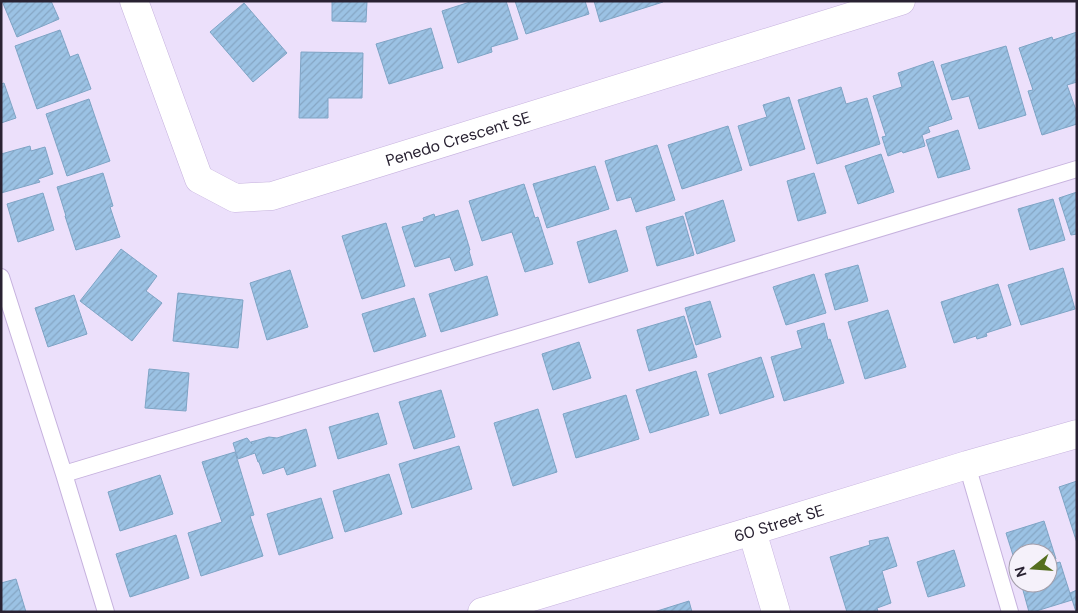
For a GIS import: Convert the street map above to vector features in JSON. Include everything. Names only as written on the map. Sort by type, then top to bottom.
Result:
[{"type":"street","name":"Penedo Crescent SE","points":[[134,1],[199,179],[234,198],[272,196],[901,1]]},
{"type":"street","name":"60 Street SE","points":[[482,612],[538,603],[752,531],[967,465],[1077,434]]},
{"type":"street","points":[[752,531],[776,612]]},
{"type":"lane","points":[[64,474],[1077,168]]},
{"type":"lane","points":[[1,278],[106,612]]},
{"type":"lane","points":[[967,465],[1010,612]]},
{"type":"building","points":[[2,1],[51,1],[59,19],[17,37]]},
{"type":"building","points":[[332,1],[367,1],[366,22],[332,21]]},
{"type":"building","points":[[473,1],[506,1],[518,39],[491,47],[492,52],[458,63],[442,11]]},
{"type":"building","points":[[515,1],[585,1],[589,14],[526,34]]},
{"type":"building","points":[[594,1],[662,1],[663,2],[600,22]]},
{"type":"building","points":[[244,3],[287,53],[253,82],[210,32]]},
{"type":"building","points":[[431,28],[443,68],[389,84],[376,44]]},
{"type":"building","points":[[60,30],[70,57],[78,54],[91,89],[37,109],[15,46]]},
{"type":"building","points":[[1077,32],[1077,82],[1067,85],[1077,113],[1077,124],[1042,135],[1028,91],[1033,90],[1019,48],[1052,37],[1053,40]]},
{"type":"building","points":[[1006,46],[1026,115],[979,129],[969,96],[952,100],[941,65]]},
{"type":"building","points":[[301,52],[363,53],[362,98],[328,98],[328,118],[299,118]]},
{"type":"building","points":[[933,61],[952,119],[928,127],[930,132],[922,135],[925,146],[888,156],[882,137],[886,136],[873,96],[902,87],[898,73]]},
{"type":"building","points":[[4,83],[16,118],[1,123],[1,84]]},
{"type":"building","points":[[841,87],[846,104],[867,98],[880,144],[817,164],[798,100]]},
{"type":"building","points":[[789,97],[805,149],[750,166],[738,126],[767,117],[763,105]]},
{"type":"building","points":[[89,99],[110,161],[67,176],[46,114]]},
{"type":"building","points":[[728,126],[742,170],[682,189],[668,145]]},
{"type":"building","points":[[958,130],[970,169],[938,178],[926,140]]},
{"type":"building","points":[[657,145],[675,200],[636,212],[631,197],[617,201],[605,161]]},
{"type":"building","points":[[30,146],[31,151],[45,147],[53,174],[38,179],[40,182],[1,193],[1,154]]},
{"type":"building","points":[[881,154],[894,192],[858,204],[845,166]]},
{"type":"building","points":[[595,166],[609,209],[547,228],[533,184]]},
{"type":"building","points":[[103,173],[113,206],[110,207],[120,237],[76,250],[57,187]]},
{"type":"building","points":[[814,173],[826,213],[798,221],[787,181]]},
{"type":"building","points":[[524,184],[535,218],[538,217],[553,264],[525,272],[512,232],[482,241],[469,201]]},
{"type":"building","points":[[1077,192],[1077,234],[1071,235],[1059,198]]},
{"type":"building","points":[[43,193],[54,230],[18,242],[7,204]]},
{"type":"building","points":[[1053,199],[1065,240],[1030,250],[1018,209]]},
{"type":"building","points":[[723,200],[735,241],[697,254],[685,213]]},
{"type":"building","points":[[458,210],[473,265],[455,271],[450,257],[415,267],[402,227],[424,221],[423,218],[434,214],[435,217]]},
{"type":"building","points":[[683,216],[694,255],[657,266],[646,227]]},
{"type":"building","points":[[386,223],[405,286],[362,299],[342,236]]},
{"type":"building","points":[[616,230],[628,271],[589,283],[577,242]]},
{"type":"building","points":[[121,249],[157,276],[146,291],[162,303],[132,341],[80,301]]},
{"type":"building","points":[[858,265],[868,301],[835,310],[825,274]]},
{"type":"building","points":[[1063,268],[1075,309],[1021,325],[1008,285]]},
{"type":"building","points":[[290,270],[308,327],[267,340],[250,283]]},
{"type":"building","points":[[814,274],[826,313],[786,325],[773,287]]},
{"type":"building","points":[[487,276],[498,315],[441,332],[429,294]]},
{"type":"building","points":[[998,284],[1011,325],[986,333],[987,336],[977,339],[976,336],[954,343],[941,302]]},
{"type":"building","points":[[178,293],[243,300],[238,348],[173,341]]},
{"type":"building","points":[[74,295],[87,334],[48,347],[35,308]]},
{"type":"building","points":[[414,298],[426,336],[374,352],[362,314]]},
{"type":"building","points":[[710,301],[721,337],[696,345],[685,308]]},
{"type":"building","points":[[888,310],[906,367],[865,379],[848,322]]},
{"type":"building","points":[[684,316],[697,357],[649,371],[637,330]]},
{"type":"building","points":[[824,323],[828,340],[830,339],[844,383],[784,401],[771,357],[802,348],[797,331]]},
{"type":"building","points":[[579,342],[591,378],[553,390],[542,354]]},
{"type":"building","points":[[761,357],[774,397],[720,414],[708,374]]},
{"type":"building","points":[[149,369],[189,373],[186,411],[145,408]]},
{"type":"building","points":[[696,371],[709,415],[650,433],[636,390]]},
{"type":"building","points":[[441,390],[455,437],[414,449],[399,402]]},
{"type":"building","points":[[626,395],[639,439],[576,458],[563,414]]},
{"type":"building","points":[[538,409],[557,472],[513,486],[494,423]]},
{"type":"building","points":[[378,413],[387,444],[338,459],[329,427]]},
{"type":"building","points":[[306,429],[316,466],[287,475],[284,467],[263,474],[255,453],[238,459],[233,443],[247,438],[252,444],[251,442],[269,437],[277,438]]},
{"type":"building","points":[[459,446],[472,489],[412,508],[399,464]]},
{"type":"building","points":[[235,452],[254,515],[250,516],[263,556],[201,576],[188,533],[222,522],[202,462]]},
{"type":"building","points":[[389,474],[402,514],[345,532],[333,491]]},
{"type":"building","points":[[160,475],[173,514],[120,531],[108,492]]},
{"type":"building","points":[[1077,481],[1077,543],[1059,487]]},
{"type":"building","points":[[321,498],[333,538],[279,555],[267,514]]},
{"type":"building","points":[[1044,521],[1051,543],[1009,543],[1006,533]]},
{"type":"building","points":[[176,535],[189,578],[130,597],[116,554]]},
{"type":"building","points":[[888,537],[897,566],[882,571],[891,603],[877,608],[878,612],[847,612],[830,557],[870,545],[869,541]]},
{"type":"building","points":[[954,550],[965,586],[928,597],[917,562]]},
{"type":"building","points":[[1058,562],[1060,562],[1072,600],[1029,612],[1024,593],[1058,593]]},
{"type":"building","points":[[16,579],[26,612],[1,612],[1,583]]},
{"type":"building","points":[[1077,590],[1077,612],[1076,612],[1070,593]]},
{"type":"building","points":[[689,601],[692,612],[654,612]]}]
